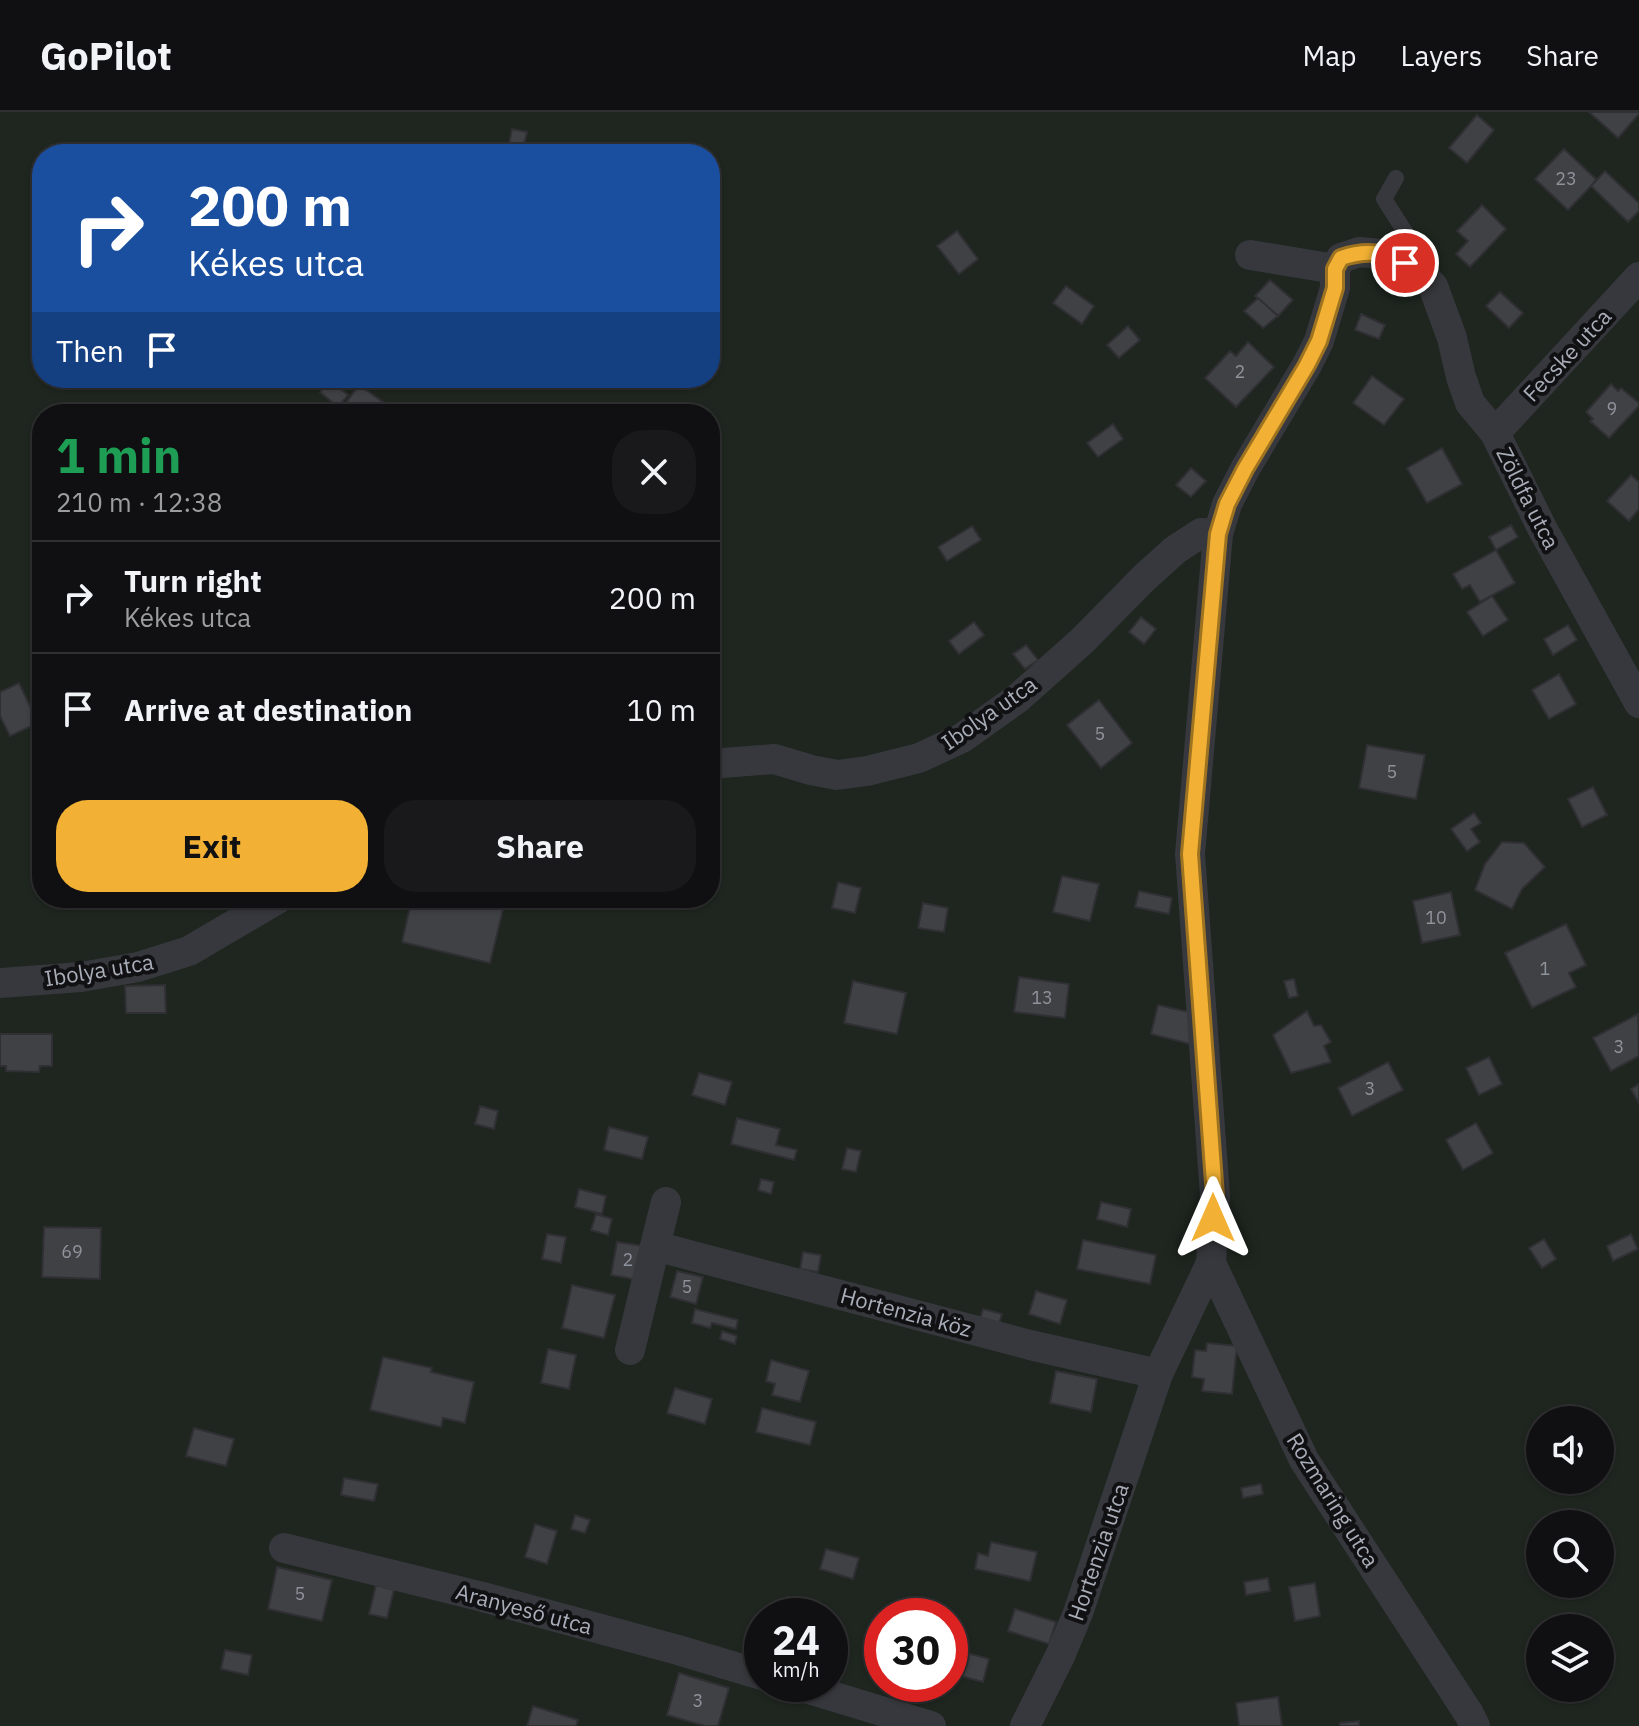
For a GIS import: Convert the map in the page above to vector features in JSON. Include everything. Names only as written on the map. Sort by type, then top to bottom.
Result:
[{"type":"street","points":[[1211,1263],[1215,1196],[1190,854],[1218,534],[1227,504],[1245,469],[1319,341],[1335,288],[1335,269],[1341,258],[1359,252],[1391,255],[1420,273],[1433,286]]},
{"type":"street","points":[[1250,255],[1335,269]]},
{"type":"street","name":"Fecske utca","points":[[1495,433],[1639,277]]},
{"type":"street","name":"Zöldfa utca","points":[[1433,286],[1452,338],[1470,403],[1495,433],[1542,528],[1639,703]]},
{"type":"street","name":"Ibolya utca","points":[[720,763],[774,759],[837,775],[919,758],[962,738],[1018,698],[1082,641],[1175,550],[1201,533],[1218,534]]},
{"type":"street","name":"Ibolya utca","points":[[0,983],[81,977],[138,967],[189,951],[262,908]]},
{"type":"street","points":[[630,1350],[666,1202]]},
{"type":"street","name":"Hortenzia köz","points":[[655,1246],[1030,1345],[1158,1374]]},
{"type":"street","name":"Hortenzia utca","points":[[1025,1726],[1078,1613],[1158,1374],[1211,1263]]},
{"type":"street","name":"Rozmaring utca","points":[[1211,1263],[1304,1460],[1475,1726]]},
{"type":"street","name":"Aranyeső utca","points":[[284,1548],[479,1596],[744,1670]]},
{"type":"street","points":[[848,1701],[931,1726]]},
{"type":"lane","points":[[1396,178],[1384,199],[1427,266],[1433,286]]},
{"type":"shaded area","points":[[0,112],[1639,112],[1639,1726],[0,1726]]},
{"type":"building","points":[[1589,112],[1639,112],[1639,114],[1618,138]]},
{"type":"building","points":[[1477,115],[1494,130],[1467,163],[1449,148]]},
{"type":"building","points":[[512,129],[527,132],[524,144],[509,144]]},
{"type":"building","points":[[1564,149],[1597,180],[1568,210],[1535,179]]},
{"type":"building","points":[[1605,171],[1639,203],[1639,211],[1628,222],[1591,186]]},
{"type":"building","points":[[1482,205],[1506,229],[1470,267],[1456,254],[1468,241],[1457,231]]},
{"type":"building","points":[[957,231],[978,259],[959,274],[937,246]]},
{"type":"building","points":[[1270,280],[1293,300],[1278,316],[1255,296]]},
{"type":"building","points":[[1066,286],[1094,306],[1082,324],[1053,303]]},
{"type":"building","points":[[1500,292],[1523,313],[1509,328],[1486,306]]},
{"type":"building","points":[[1258,298],[1278,316],[1263,328],[1244,311]]},
{"type":"building","points":[[1361,314],[1385,325],[1379,339],[1355,330]]},
{"type":"building","points":[[1128,326],[1140,340],[1119,358],[1107,345]]},
{"type":"building","points":[[1248,342],[1274,367],[1236,407],[1205,378],[1230,351],[1236,356]]},
{"type":"building","points":[[1372,376],[1404,399],[1384,425],[1353,403]]},
{"type":"building","points":[[1611,384],[1618,391],[1621,388],[1639,406],[1609,438],[1590,421],[1593,419],[1586,412]]},
{"type":"building","points":[[323,388],[340,388],[348,395],[340,404],[334,404],[320,392]]},
{"type":"building","points":[[357,388],[363,388],[386,404],[345,404]]},
{"type":"building","points":[[1113,424],[1123,439],[1098,457],[1087,443]]},
{"type":"building","points":[[1442,448],[1462,484],[1427,503],[1407,468]]},
{"type":"building","points":[[1191,468],[1206,481],[1191,497],[1176,485]]},
{"type":"building","points":[[1631,475],[1639,482],[1639,509],[1629,521],[1607,501]]},
{"type":"building","points":[[1511,525],[1518,537],[1496,550],[1489,537]]},
{"type":"building","points":[[972,526],[981,540],[947,561],[938,547]]},
{"type":"building","points":[[1496,550],[1515,583],[1480,602],[1470,585],[1462,589],[1453,574]]},
{"type":"building","points":[[1492,596],[1508,620],[1483,636],[1467,612]]},
{"type":"building","points":[[1141,617],[1156,629],[1144,644],[1129,632]]},
{"type":"building","points":[[974,622],[984,635],[959,654],[949,641]]},
{"type":"building","points":[[1568,625],[1577,640],[1553,655],[1544,639]]},
{"type":"building","points":[[1026,645],[1038,660],[1025,669],[1013,654]]},
{"type":"building","points":[[1559,674],[1576,704],[1549,719],[1532,690]]},
{"type":"building","points":[[19,683],[32,710],[32,726],[10,736],[0,716],[0,692]]},
{"type":"building","points":[[1099,700],[1132,743],[1101,768],[1067,725]]},
{"type":"building","points":[[1367,745],[1425,755],[1416,799],[1359,788]]},
{"type":"building","points":[[1593,787],[1607,815],[1582,827],[1568,799]]},
{"type":"building","points":[[1474,813],[1481,823],[1471,829],[1480,842],[1467,851],[1451,829]]},
{"type":"building","points":[[1502,842],[1524,843],[1545,867],[1522,889],[1512,909],[1475,890],[1485,864]]},
{"type":"building","points":[[1062,876],[1099,884],[1090,921],[1053,912]]},
{"type":"building","points":[[838,882],[861,888],[855,913],[832,908]]},
{"type":"building","points":[[1139,891],[1172,898],[1169,914],[1135,907]]},
{"type":"building","points":[[1451,892],[1460,935],[1422,943],[1413,901]]},
{"type":"building","points":[[923,903],[948,908],[944,932],[918,928]]},
{"type":"building","points":[[410,908],[503,908],[490,963],[402,942]]},
{"type":"building","points":[[1566,924],[1586,965],[1569,973],[1576,987],[1532,1008],[1505,953]]},
{"type":"building","points":[[1019,977],[1069,984],[1065,1018],[1014,1012]]},
{"type":"building","points":[[1294,979],[1298,996],[1289,998],[1284,981]]},
{"type":"building","points":[[853,981],[906,993],[897,1034],[844,1023]]},
{"type":"building","points":[[165,985],[166,1013],[126,1013],[125,986]]},
{"type":"building","points":[[1158,1005],[1189,1012],[1190,1044],[1151,1034]]},
{"type":"building","points":[[1307,1011],[1314,1026],[1321,1025],[1331,1042],[1324,1046],[1331,1062],[1291,1073],[1273,1035]]},
{"type":"building","points":[[1638,1014],[1639,1056],[1611,1071],[1593,1038]]},
{"type":"building","points":[[0,1034],[52,1034],[52,1066],[40,1066],[39,1072],[6,1071],[6,1066],[0,1066]]},
{"type":"building","points":[[1489,1057],[1502,1084],[1479,1095],[1466,1068]]},
{"type":"building","points":[[1388,1062],[1403,1090],[1352,1116],[1338,1088]]},
{"type":"building","points":[[699,1073],[732,1082],[725,1105],[692,1095]]},
{"type":"building","points":[[1639,1084],[1639,1103],[1631,1089]]},
{"type":"building","points":[[480,1106],[498,1111],[494,1129],[475,1124]]},
{"type":"building","points":[[737,1118],[780,1129],[776,1145],[797,1150],[794,1160],[731,1144]]},
{"type":"building","points":[[1476,1123],[1493,1153],[1463,1170],[1446,1140]]},
{"type":"building","points":[[609,1127],[648,1137],[642,1159],[604,1150]]},
{"type":"building","points":[[847,1148],[861,1151],[856,1172],[842,1169]]},
{"type":"building","points":[[761,1179],[774,1182],[771,1194],[758,1190]]},
{"type":"building","points":[[579,1189],[606,1196],[602,1214],[575,1207]]},
{"type":"building","points":[[1101,1202],[1131,1209],[1127,1227],[1097,1219]]},
{"type":"building","points":[[596,1214],[612,1219],[608,1235],[591,1230]]},
{"type":"building","points":[[44,1227],[101,1228],[100,1279],[42,1277]]},
{"type":"building","points":[[547,1234],[566,1237],[561,1263],[542,1259]]},
{"type":"building","points":[[1631,1234],[1638,1249],[1613,1261],[1607,1246]]},
{"type":"building","points":[[1544,1239],[1556,1259],[1542,1268],[1529,1248]]},
{"type":"building","points":[[1083,1240],[1156,1255],[1150,1284],[1077,1269]]},
{"type":"building","points":[[617,1242],[644,1246],[638,1280],[611,1275]]},
{"type":"building","points":[[803,1252],[821,1255],[818,1272],[800,1269]]},
{"type":"building","points":[[677,1271],[703,1277],[696,1304],[670,1297]]},
{"type":"building","points":[[572,1285],[615,1295],[604,1338],[562,1328]]},
{"type":"building","points":[[1036,1291],[1067,1300],[1060,1324],[1029,1314]]},
{"type":"building","points":[[695,1309],[738,1320],[736,1329],[712,1323],[710,1328],[692,1323]]},
{"type":"building","points":[[983,1309],[1002,1314],[998,1327],[979,1322]]},
{"type":"building","points":[[722,1331],[737,1336],[735,1344],[720,1339]]},
{"type":"building","points":[[1207,1343],[1237,1346],[1232,1394],[1202,1391],[1204,1379],[1192,1377],[1195,1350],[1206,1351]]},
{"type":"building","points":[[548,1349],[576,1355],[569,1389],[541,1383]]},
{"type":"building","points":[[383,1357],[474,1382],[465,1423],[443,1418],[441,1427],[370,1410]]},
{"type":"building","points":[[771,1360],[809,1371],[800,1402],[772,1395],[775,1384],[766,1381]]},
{"type":"building","points":[[1056,1371],[1097,1379],[1091,1412],[1050,1403]]},
{"type":"building","points":[[675,1388],[712,1399],[705,1424],[667,1413]]},
{"type":"building","points":[[762,1408],[816,1422],[810,1445],[756,1432]]},
{"type":"building","points":[[194,1428],[234,1439],[226,1466],[186,1456]]},
{"type":"building","points":[[344,1478],[378,1484],[374,1501],[341,1495]]},
{"type":"building","points":[[1261,1484],[1263,1494],[1243,1498],[1241,1488]]},
{"type":"building","points":[[575,1515],[590,1520],[585,1533],[571,1529]]},
{"type":"building","points":[[535,1524],[557,1531],[547,1564],[525,1557]]},
{"type":"building","points":[[991,1542],[1037,1552],[1030,1581],[975,1569],[978,1553],[988,1556]]},
{"type":"building","points":[[826,1549],[859,1558],[853,1579],[820,1569]]},
{"type":"building","points":[[277,1567],[332,1580],[322,1621],[268,1609]]},
{"type":"building","points":[[1268,1578],[1270,1591],[1246,1595],[1244,1582]]},
{"type":"building","points":[[1315,1583],[1320,1616],[1295,1621],[1289,1587]]},
{"type":"building","points":[[376,1585],[394,1590],[387,1618],[369,1614]]},
{"type":"building","points":[[1015,1609],[1056,1622],[1049,1644],[1008,1631]]},
{"type":"building","points":[[225,1650],[252,1655],[248,1675],[221,1669]]},
{"type":"building","points":[[968,1653],[989,1659],[983,1682],[968,1678]]},
{"type":"building","points":[[679,1673],[729,1688],[718,1726],[705,1726],[667,1715]]},
{"type":"building","points":[[1278,1697],[1282,1726],[1239,1726],[1236,1703]]},
{"type":"building","points":[[533,1706],[578,1720],[576,1726],[527,1726]]},
{"type":"building","points":[[1359,1721],[1359,1726],[1340,1726],[1340,1723]]},
{"type":"route","points":[[1213,1218],[1215,1196],[1190,854],[1218,534],[1227,504],[1245,469],[1319,341],[1335,288],[1335,269],[1341,258],[1359,252],[1378,253],[1391,255],[1405,263]]}]
